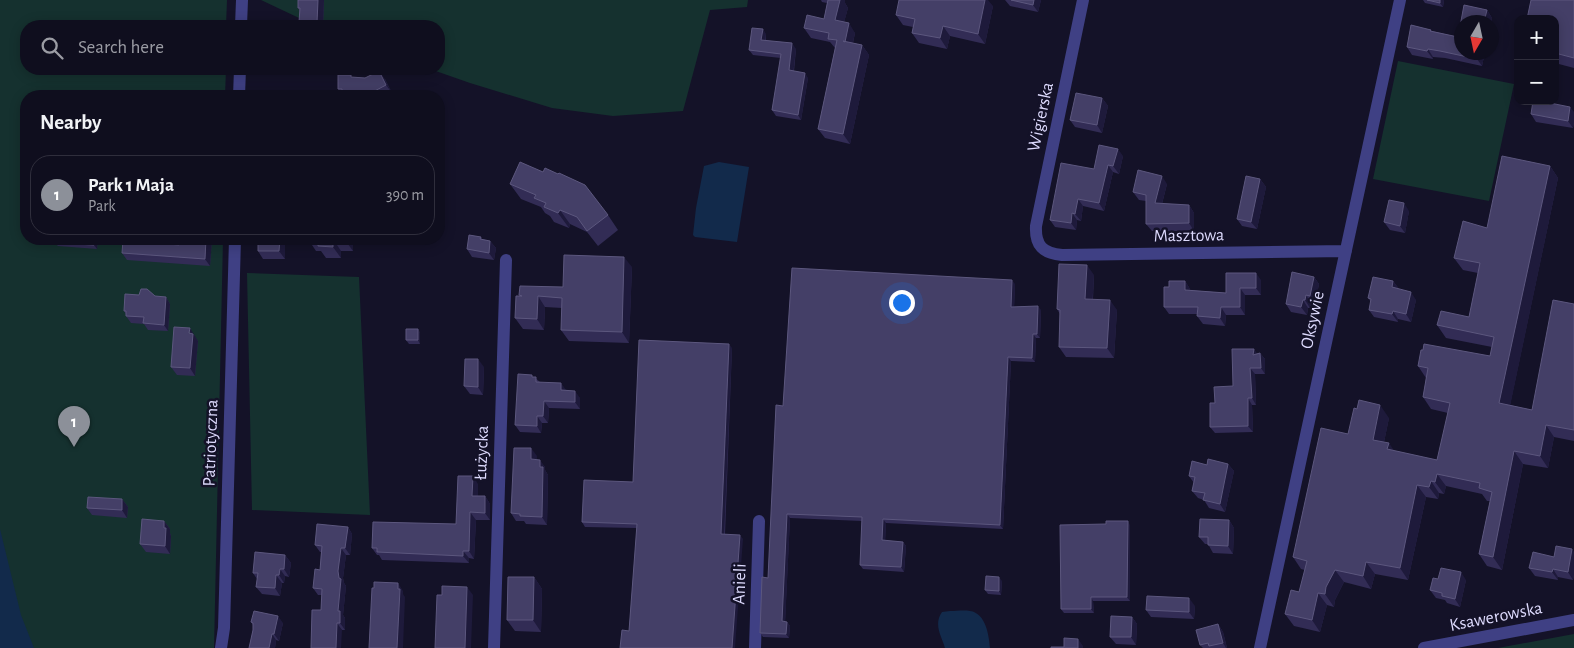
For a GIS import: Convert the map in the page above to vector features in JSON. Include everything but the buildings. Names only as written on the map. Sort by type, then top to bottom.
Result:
[{"type":"street","points":[[241,20],[242,0]]},
{"type":"street","name":"Wigierska","points":[[1037,242],[1036,226],[1084,0]]},
{"type":"street","name":"Oksywie","points":[[1260,648],[1400,0]]},
{"type":"street","points":[[239,90],[240,75]]},
{"type":"street","name":"Masztowa","points":[[1037,242],[1048,253],[1062,255],[1346,251]]},
{"type":"street","name":"Patriotyczna","points":[[221,648],[224,628],[235,245]]},
{"type":"street","name":"Łużycka","points":[[494,648],[506,260]]},
{"type":"street","name":"Anieli","points":[[755,648],[759,521]]},
{"type":"street","name":"Ksawerowska","points":[[1424,648],[1574,620]]},
{"type":"green space","points":[[0,0],[227,0],[226,20],[20,20],[20,75],[226,75],[225,90],[20,90],[20,245],[223,245],[214,648],[0,648]]},
{"type":"green space","points":[[261,0],[748,0],[747,7],[710,10],[683,111],[613,116],[552,108],[445,74],[445,20],[303,20]]},
{"type":"green space","points":[[1398,61],[1514,84],[1489,201],[1373,179]]},
{"type":"green space","points":[[247,273],[359,277],[370,515],[252,510]]},
{"type":"green space","points":[[1574,634],[1574,648],[1498,648]]},
{"type":"water","points":[[719,162],[749,167],[737,242],[695,237],[693,235],[704,166]]},
{"type":"water","points":[[0,529],[21,615],[34,648],[0,648]]},
{"type":"water","points":[[970,611],[980,616],[986,626],[990,648],[945,648],[938,622],[942,612]]},
{"type":"place","name":"Park 1 Maja","points":[[74,447]]}]
